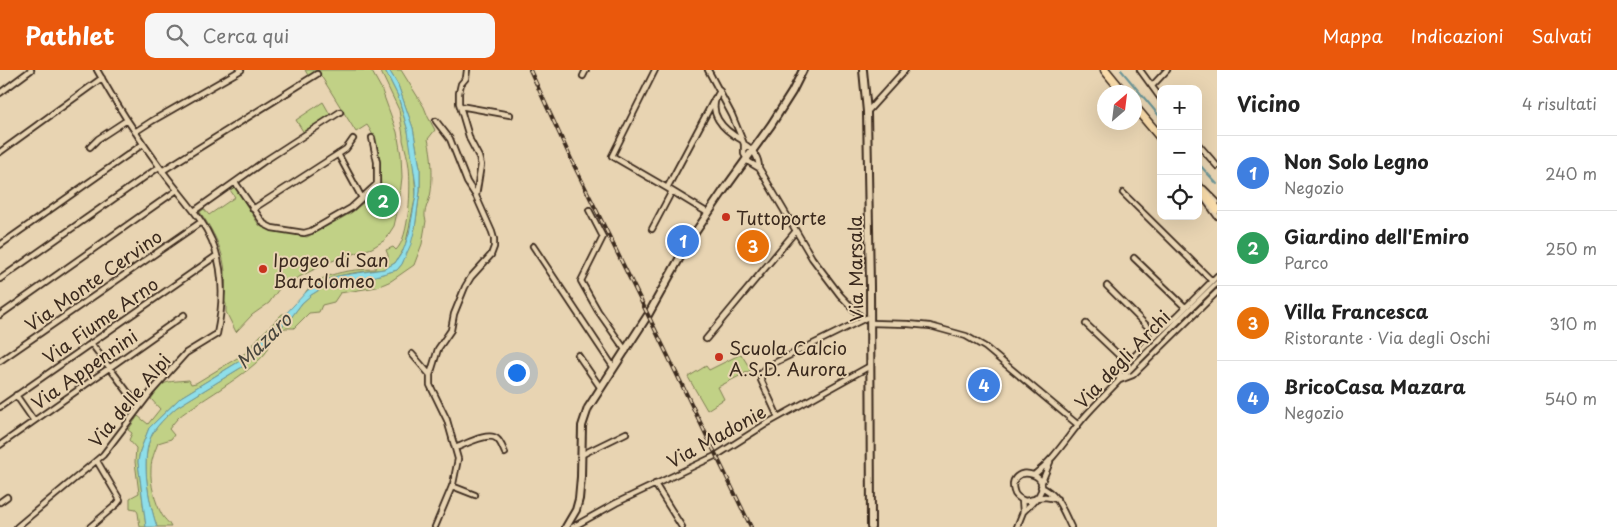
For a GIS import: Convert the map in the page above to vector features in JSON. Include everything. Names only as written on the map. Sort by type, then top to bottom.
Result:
[{"type":"main road","points":[[1105,70],[1117,85]]},
{"type":"main road","points":[[1142,115],[1157,133]]},
{"type":"main road","points":[[1202,190],[1217,210]]},
{"type":"street","points":[[0,93],[31,70]]},
{"type":"street","name":"Via delle Alpi","points":[[17,527],[103,455],[139,408],[186,353],[217,334],[220,320],[221,268],[206,229],[143,144],[97,70]]},
{"type":"street","points":[[135,132],[241,70]]},
{"type":"street","points":[[467,70],[466,78],[461,84],[458,93],[470,140],[479,157],[480,165],[476,196]]},
{"type":"street","points":[[583,76],[586,70]]},
{"type":"street","points":[[655,70],[612,156],[708,214]]},
{"type":"street","points":[[708,70],[720,91],[743,142],[744,154],[747,159],[759,168]]},
{"type":"street","points":[[566,527],[576,510],[580,488],[582,426],[588,408],[662,292],[688,243],[753,152],[792,92],[803,70]]},
{"type":"street","name":"Via Marsala","points":[[863,70],[867,112],[871,527]]},
{"type":"street","points":[[867,112],[906,70]]},
{"type":"street","points":[[1140,70],[1157,94]]},
{"type":"street","points":[[1152,86],[1167,70]]},
{"type":"street","points":[[0,279],[161,169],[317,74]]},
{"type":"street","points":[[0,152],[102,78]]},
{"type":"street","points":[[667,188],[720,91]]},
{"type":"street","points":[[715,98],[714,106],[721,124],[725,130],[743,142],[757,157],[759,168],[795,232],[829,281],[868,320]]},
{"type":"street","points":[[460,106],[510,115]]},
{"type":"street","points":[[194,211],[340,112]]},
{"type":"street","points":[[90,147],[98,139],[127,120]]},
{"type":"street","points":[[435,527],[452,486],[458,459],[447,420],[430,384],[430,375],[438,349],[450,330],[465,287],[491,255],[494,247],[492,232],[476,196],[464,176],[455,150],[436,122]]},
{"type":"street","points":[[235,182],[264,224],[272,228],[304,233],[311,231],[344,213],[377,184],[377,162],[372,138]]},
{"type":"street","points":[[253,209],[346,149],[353,139]]},
{"type":"street","points":[[0,245],[143,144]]},
{"type":"street","points":[[1202,149],[1217,166]]},
{"type":"street","points":[[338,154],[362,198]]},
{"type":"street","points":[[1202,189],[1217,202]]},
{"type":"street","points":[[0,315],[177,190]]},
{"type":"street","points":[[652,229],[672,191]]},
{"type":"street","points":[[1123,193],[1215,282]]},
{"type":"street","points":[[1202,195],[1217,216]]},
{"type":"street","points":[[589,210],[602,237],[581,281],[598,311],[626,351]]},
{"type":"street","name":"Via Monte Cervino","points":[[0,361],[202,222]]},
{"type":"street","points":[[706,339],[795,232]]},
{"type":"street","points":[[533,246],[614,368]]},
{"type":"street","name":"Via Fiume Arno","points":[[0,407],[216,256]]},
{"type":"street","points":[[1134,258],[1186,307]]},
{"type":"street","points":[[1118,380],[1121,370],[1127,363],[1215,282],[1217,276]]},
{"type":"street","name":"Via degli Archi","points":[[1034,475],[1051,459],[1077,424],[1118,380],[1215,282]]},
{"type":"street","points":[[1108,286],[1156,335]]},
{"type":"street","points":[[1118,380],[1133,375],[1217,292]]},
{"type":"street","name":"Via Appennini","points":[[0,445],[184,315]]},
{"type":"street","points":[[778,418],[761,380],[761,373],[766,367],[868,320],[930,326],[966,336],[985,347],[1077,424]]},
{"type":"street","points":[[1086,324],[1127,363]]},
{"type":"street","points":[[91,343],[139,408]]},
{"type":"street","points":[[412,354],[430,375]]},
{"type":"street","points":[[578,355],[600,387]]},
{"type":"street","name":"Via Madonie","points":[[574,527],[616,503],[717,455],[870,366]]},
{"type":"street","points":[[16,395],[34,421]]},
{"type":"street","points":[[581,455],[626,433]]},
{"type":"street","points":[[455,448],[479,439],[495,437],[505,454]]},
{"type":"street","name":"Via degli Archi","points":[[1041,485],[1051,459]]},
{"type":"street","points":[[90,527],[120,500],[97,461]]},
{"type":"street","points":[[1017,527],[1023,512],[1036,498],[1040,492],[1041,485],[1038,478],[1034,475],[1022,474],[1015,481],[1013,487],[1015,493],[1022,500],[1028,501],[1036,498],[1045,497],[1057,499]]},
{"type":"street","points":[[656,484],[682,527]]},
{"type":"street","points":[[1041,485],[1050,490],[1057,499],[1071,527]]},
{"type":"street","points":[[452,486],[474,495]]},
{"type":"street","points":[[0,502],[7,497]]},
{"type":"street","points":[[1022,500],[1023,512]]},
{"type":"green space","points":[[305,70],[371,70],[381,88],[397,132],[401,155],[402,177],[394,226],[385,240],[372,248],[329,262],[281,286],[269,303],[252,315],[236,332],[226,312],[224,301],[225,276],[222,254],[200,212],[204,209],[209,215],[235,197],[230,190],[235,187],[259,225],[264,228],[307,237],[351,213],[381,188],[377,147],[367,125],[356,132],[318,71],[309,77]]},
{"type":"green space","points":[[380,70],[385,70],[398,96],[413,157],[416,195],[405,247],[395,263],[384,269],[342,275],[322,281],[305,293],[311,286],[327,277],[347,271],[375,269],[376,258],[383,256],[388,260],[386,250],[393,247],[396,250],[401,243],[407,223],[409,164],[403,140],[399,110]]},
{"type":"green space","points":[[389,70],[401,70],[424,107],[435,130],[428,139],[432,165],[431,191],[426,210],[422,244],[414,265],[391,281],[377,287],[340,293],[334,302],[322,305],[319,312],[309,313],[294,328],[285,328],[269,345],[266,353],[257,362],[230,383],[179,417],[169,429],[174,435],[171,439],[158,443],[153,456],[151,481],[155,499],[162,515],[171,527],[157,527],[147,483],[146,460],[150,439],[162,422],[177,407],[242,367],[254,357],[265,342],[290,319],[302,303],[311,295],[324,287],[339,282],[368,278],[397,270],[402,264],[415,228],[420,191],[420,168],[413,128],[398,85]]},
{"type":"green space","points":[[323,102],[331,116],[304,133],[296,120]]},
{"type":"green space","points":[[282,314],[285,314],[264,337],[253,353],[181,397],[149,428],[138,462],[146,527],[140,527],[136,509],[130,508],[130,498],[139,493],[135,462],[136,448],[129,440],[132,433],[128,430],[138,416],[148,424],[160,409],[151,399],[161,386],[171,382],[186,380],[189,380],[191,384],[196,383],[247,352]]},
{"type":"green space","points":[[741,354],[751,370],[718,387],[724,399],[707,410],[688,377],[706,366],[709,370]]},
{"type":"water","name":"Mazaro","points":[[385,70],[389,70],[398,85],[413,128],[420,168],[420,191],[415,228],[411,244],[402,264],[397,270],[368,278],[339,282],[324,287],[311,295],[302,303],[290,319],[265,342],[254,357],[242,367],[177,407],[162,422],[150,439],[146,459],[147,483],[157,527],[146,527],[138,462],[149,428],[181,397],[253,353],[264,337],[308,290],[337,276],[384,269],[395,263],[403,251],[409,234],[416,186],[408,131],[398,96]]},
{"type":"waterway","points":[[1121,70],[1157,113]]},
{"type":"waterway","points":[[1202,167],[1217,184]]},
{"type":"railway","points":[[530,70],[572,161],[751,527]]},
{"type":"place","name":"Giardino dell'Emiro","points":[[383,201]]},
{"type":"place","name":"Tuttoporte","points":[[726,217]]},
{"type":"place","name":"Non Solo Legno","points":[[683,241]]},
{"type":"place","name":"Villa Francesca","points":[[753,246]]},
{"type":"place","name":"Ipogeo di San Bartolomeo","points":[[263,269]]},
{"type":"place","name":"Scuola Calcio A.S.D. Aurora","points":[[719,357]]},
{"type":"place","name":"BricoCasa Mazara","points":[[984,385]]}]
